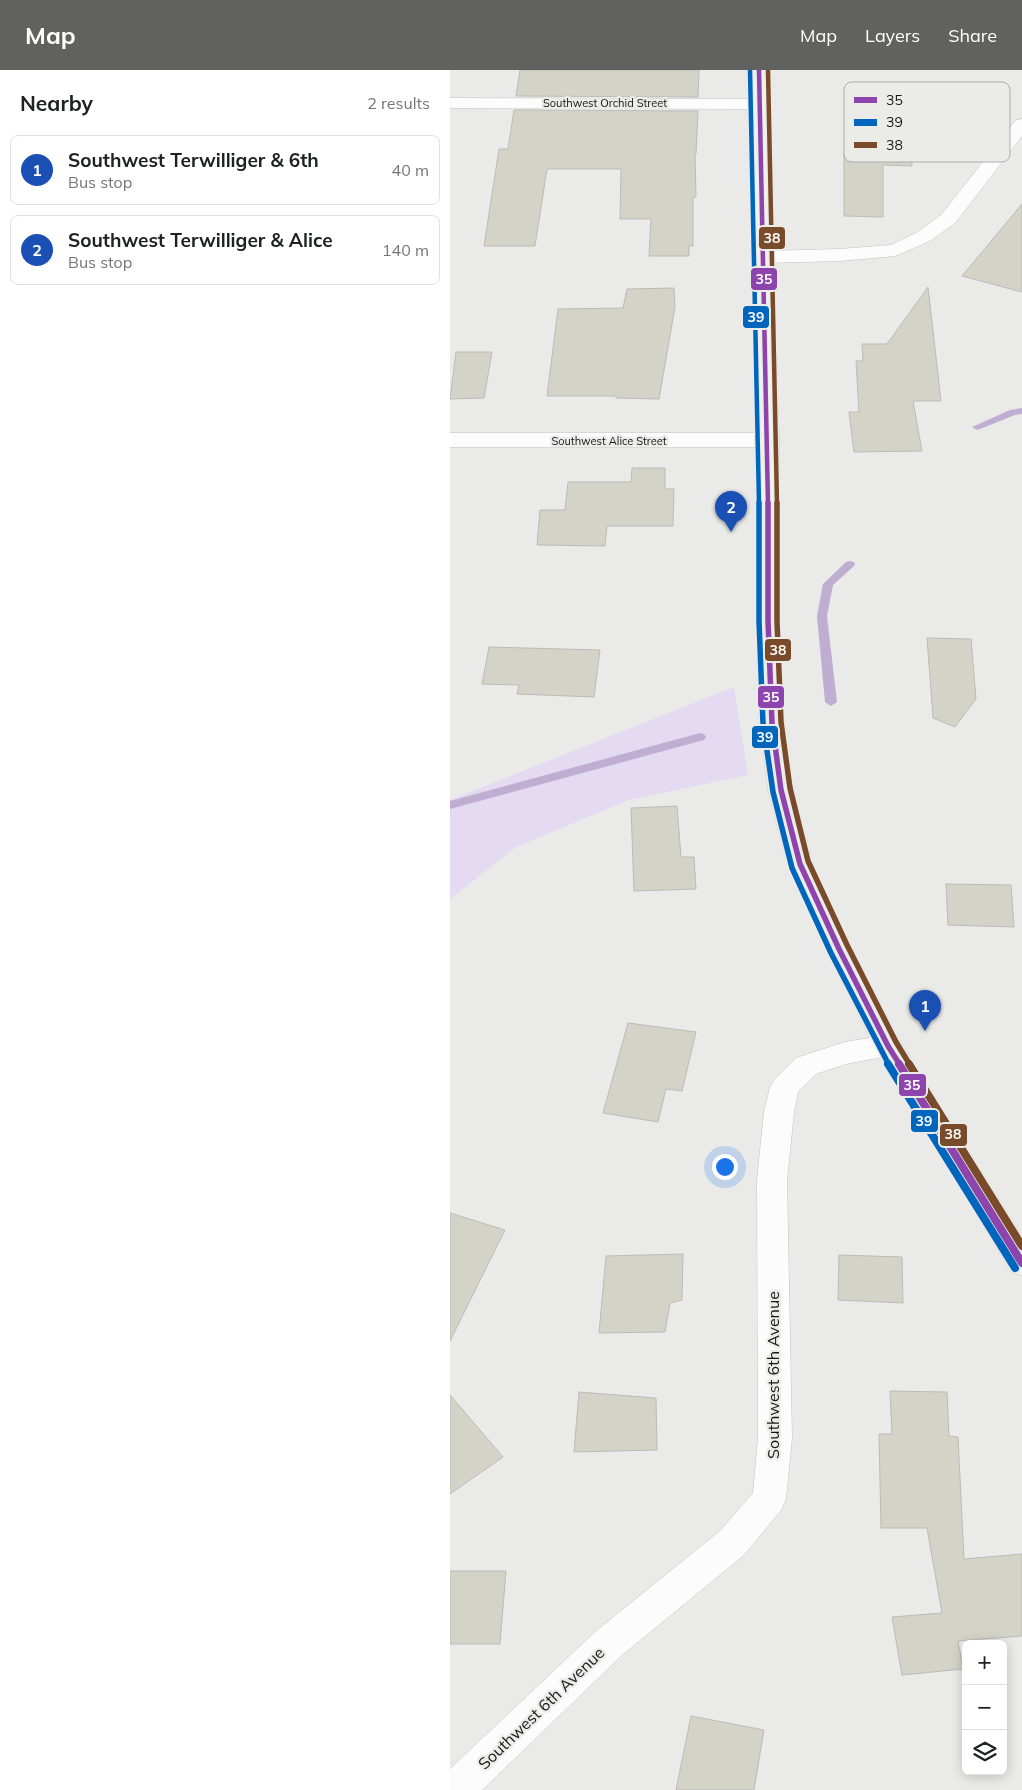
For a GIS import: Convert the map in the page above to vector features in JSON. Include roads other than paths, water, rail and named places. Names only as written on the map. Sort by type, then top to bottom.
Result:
[{"type":"main road","points":[[759,70],[768,440],[768,621],[772,723],[781,790],[800,864],[888,1046],[1022,1263]]},
{"type":"street","name":"Southwest Orchid Street","points":[[450,103],[760,104]]},
{"type":"street","points":[[1010,139],[1022,124]]},
{"type":"street","points":[[763,257],[840,255],[895,250],[923,237],[948,219],[992,162]]},
{"type":"street","name":"Southwest Alice Street","points":[[450,440],[768,440]]},
{"type":"street","name":"Southwest 6th Avenue","points":[[455,1790],[608,1644],[732,1543],[769,1499],[775,1438],[772,1180],[779,1112],[785,1087],[806,1066],[845,1053],[888,1046]]},
{"type":"waterway","points":[[977,427],[1013,412],[1022,411]]},
{"type":"waterway","points":[[831,702],[822,616],[828,584],[850,564]]},
{"type":"waterway","points":[[450,805],[700,737]]},
{"type":"place","name":"Southwest Terwilliger & Alice","points":[[731,532]]},
{"type":"place","name":"Southwest Terwilliger & 6th","points":[[925,1031]]}]
